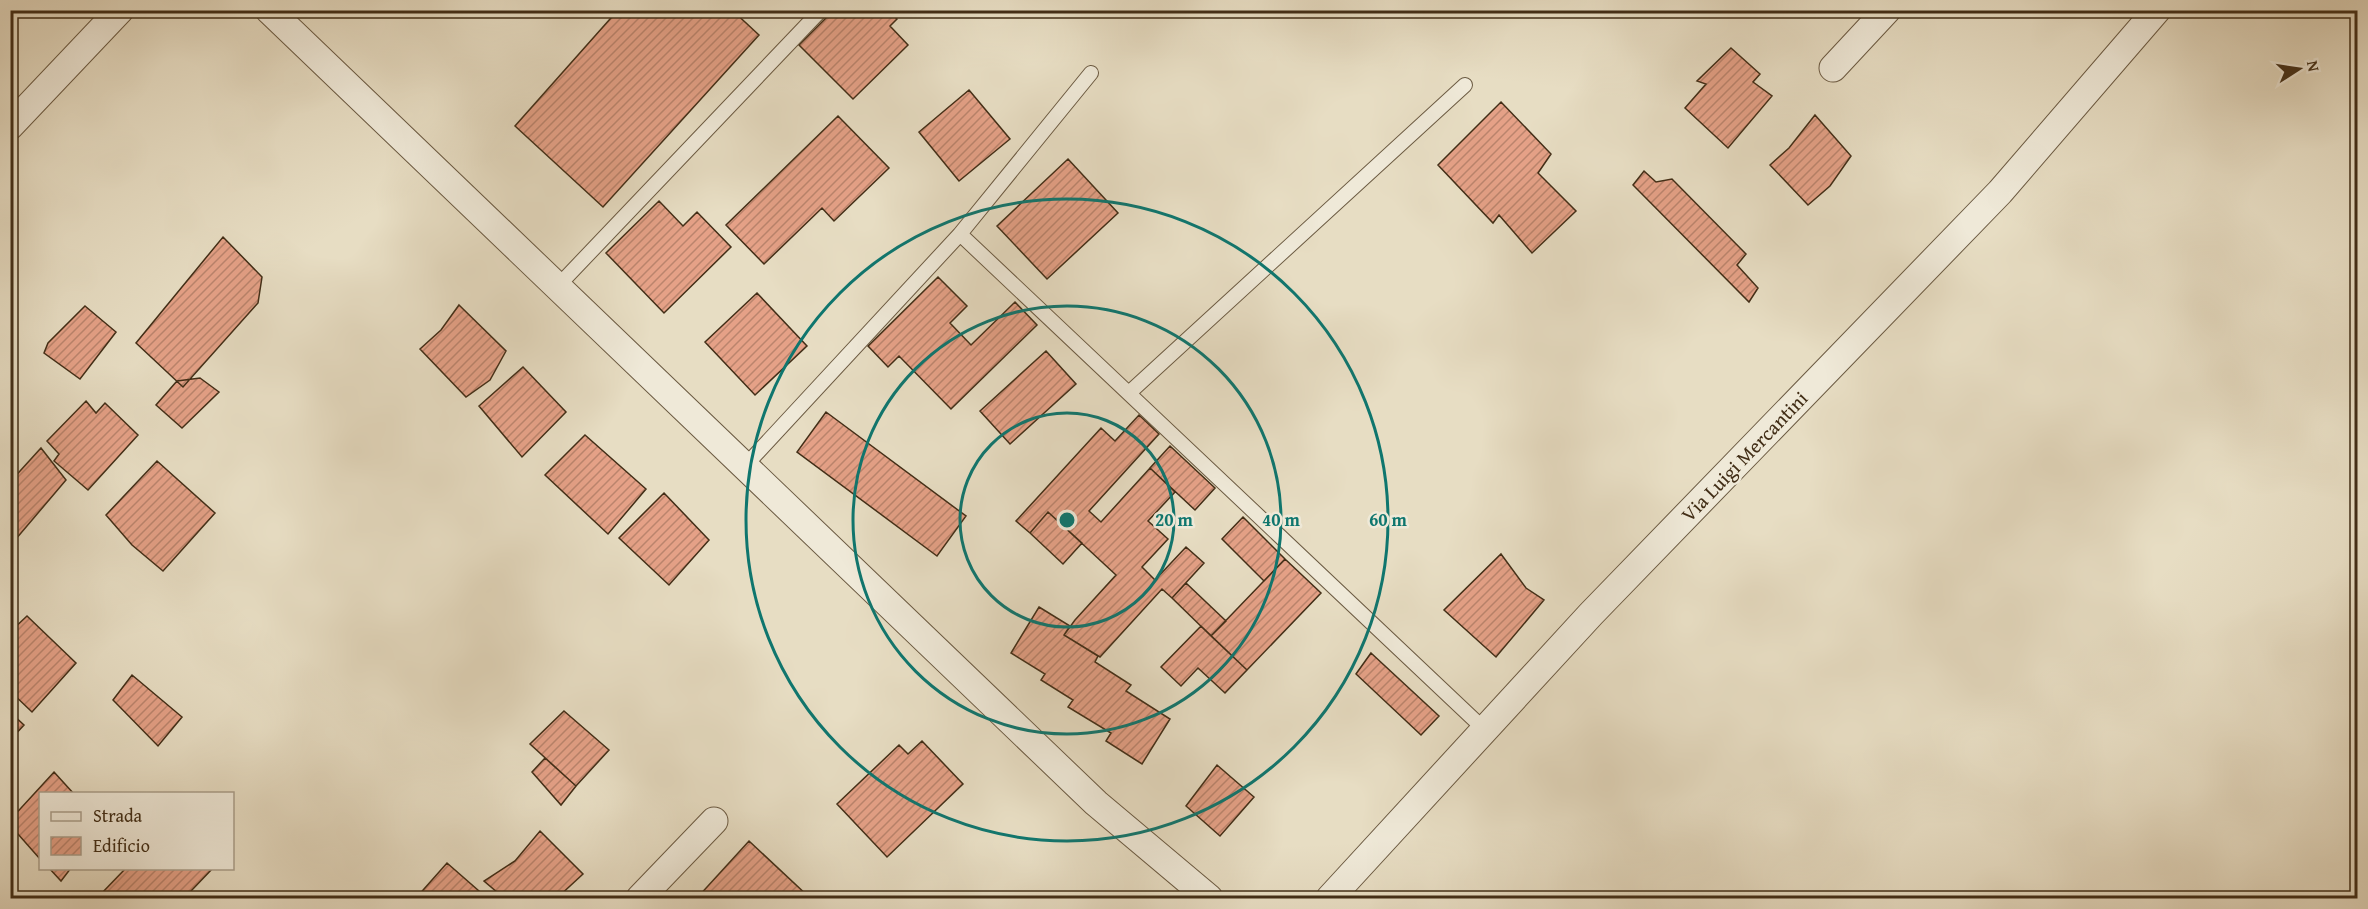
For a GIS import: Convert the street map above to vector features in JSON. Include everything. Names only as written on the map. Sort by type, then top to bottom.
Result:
[{"type":"street","points":[[10,126],[120,10]]},
{"type":"street","points":[[268,10],[1096,803],[1209,898]]},
{"type":"street","points":[[1833,68],[1887,10]]},
{"type":"street","name":"Via Luigi Mercantini","points":[[1330,898],[1591,614],[2000,192],[2157,10]]},
{"type":"street","points":[[640,898],[714,821]]},
{"type":"lane","points":[[557,287],[821,10]]},
{"type":"lane","points":[[745,466],[960,234],[1091,73]]},
{"type":"lane","points":[[1129,393],[1465,85]]},
{"type":"lane","points":[[960,234],[1485,730]]},
{"type":"building","points":[[618,10],[732,10],[759,35],[603,207],[515,126]]},
{"type":"building","points":[[834,10],[888,10],[897,19],[890,26],[908,45],[853,99],[799,45]]},
{"type":"building","points":[[1731,48],[1760,74],[1753,82],[1772,96],[1728,148],[1685,108],[1706,84],[1697,81]]},
{"type":"building","points":[[969,90],[1010,139],[959,181],[919,132]]},
{"type":"building","points":[[1501,102],[1551,154],[1538,173],[1576,211],[1532,253],[1499,215],[1493,223],[1438,165]]},
{"type":"building","points":[[1815,115],[1851,156],[1830,186],[1808,205],[1770,165],[1789,148]]},
{"type":"building","points":[[838,116],[889,168],[834,221],[822,208],[764,264],[726,225]]},
{"type":"building","points":[[1068,159],[1118,213],[1047,279],[997,226]]},
{"type":"building","points":[[1644,171],[1656,182],[1672,179],[1746,254],[1737,265],[1758,288],[1749,302],[1633,185]]},
{"type":"building","points":[[659,201],[683,226],[697,212],[731,247],[664,313],[606,253]]},
{"type":"building","points":[[223,237],[262,277],[258,303],[183,387],[136,343]]},
{"type":"building","points":[[938,277],[967,306],[950,323],[971,345],[1015,302],[1037,325],[951,409],[899,356],[888,367],[868,346]]},
{"type":"building","points":[[757,293],[807,346],[755,395],[705,342]]},
{"type":"building","points":[[459,305],[506,351],[490,380],[466,397],[420,349],[441,330]]},
{"type":"building","points":[[85,306],[116,332],[80,379],[44,353],[48,343]]},
{"type":"building","points":[[1046,351],[1076,384],[1010,444],[980,411]]},
{"type":"building","points":[[523,367],[566,412],[522,457],[479,406]]},
{"type":"building","points":[[200,378],[219,392],[182,428],[156,405],[177,381]]},
{"type":"building","points":[[86,401],[96,413],[105,403],[138,435],[88,490],[54,461],[59,454],[47,441]]},
{"type":"building","points":[[826,412],[966,516],[937,556],[797,452]]},
{"type":"building","points":[[1139,415],[1159,434],[1089,511],[1101,522],[1150,468],[1175,492],[1148,521],[1168,539],[1142,567],[1155,580],[1186,547],[1204,563],[1172,598],[1162,589],[1100,657],[1064,635],[1116,575],[1048,512],[1030,533],[1016,521],[1101,428],[1115,441]]},
{"type":"building","points":[[585,435],[646,489],[608,534],[545,475]]},
{"type":"building","points":[[1170,446],[1215,488],[1195,510],[1150,468]]},
{"type":"building","points":[[41,448],[66,480],[10,546],[10,482]]},
{"type":"building","points":[[157,461],[215,513],[163,571],[132,545],[106,515]]},
{"type":"building","points":[[664,493],[709,540],[669,585],[619,538]]},
{"type":"building","points":[[1048,512],[1082,543],[1063,564],[1030,533]]},
{"type":"building","points":[[1243,517],[1285,559],[1264,581],[1222,539]]},
{"type":"building","points":[[1501,554],[1526,588],[1544,600],[1496,657],[1444,610]]},
{"type":"building","points":[[1285,559],[1321,593],[1247,670],[1211,636]]},
{"type":"building","points":[[1186,583],[1226,621],[1211,636],[1172,598]]},
{"type":"building","points":[[1039,607],[1070,626],[1064,635],[1098,656],[1095,662],[1131,685],[1126,691],[1170,719],[1142,764],[1106,741],[1111,733],[1068,707],[1073,700],[1041,680],[1045,674],[1011,653]]},
{"type":"building","points":[[27,616],[76,663],[32,712],[10,691],[10,632]]},
{"type":"building","points":[[1201,626],[1247,670],[1225,693],[1198,668],[1181,686],[1161,667]]},
{"type":"building","points":[[1371,653],[1439,716],[1421,735],[1356,674]]},
{"type":"building","points":[[132,675],[182,717],[158,746],[113,700]]},
{"type":"building","points":[[564,711],[609,750],[576,786],[530,744]]},
{"type":"building","points":[[10,712],[24,725],[10,740]]},
{"type":"building","points":[[922,741],[963,784],[887,857],[837,804],[899,745],[908,754]]},
{"type":"building","points":[[545,758],[576,786],[561,805],[532,772]]},
{"type":"building","points":[[1217,765],[1254,797],[1220,836],[1186,806]]},
{"type":"building","points":[[54,772],[72,792],[39,792],[39,858],[10,825],[10,820]]},
{"type":"building","points":[[540,831],[583,874],[557,898],[504,898],[484,881],[515,861]]},
{"type":"building","points":[[749,841],[810,898],[697,898]]},
{"type":"building","points":[[447,863],[487,898],[416,898]]},
{"type":"building","points":[[51,870],[69,870],[61,881]]},
{"type":"building","points":[[124,870],[211,870],[191,891],[196,898],[106,898],[101,894]]}]
